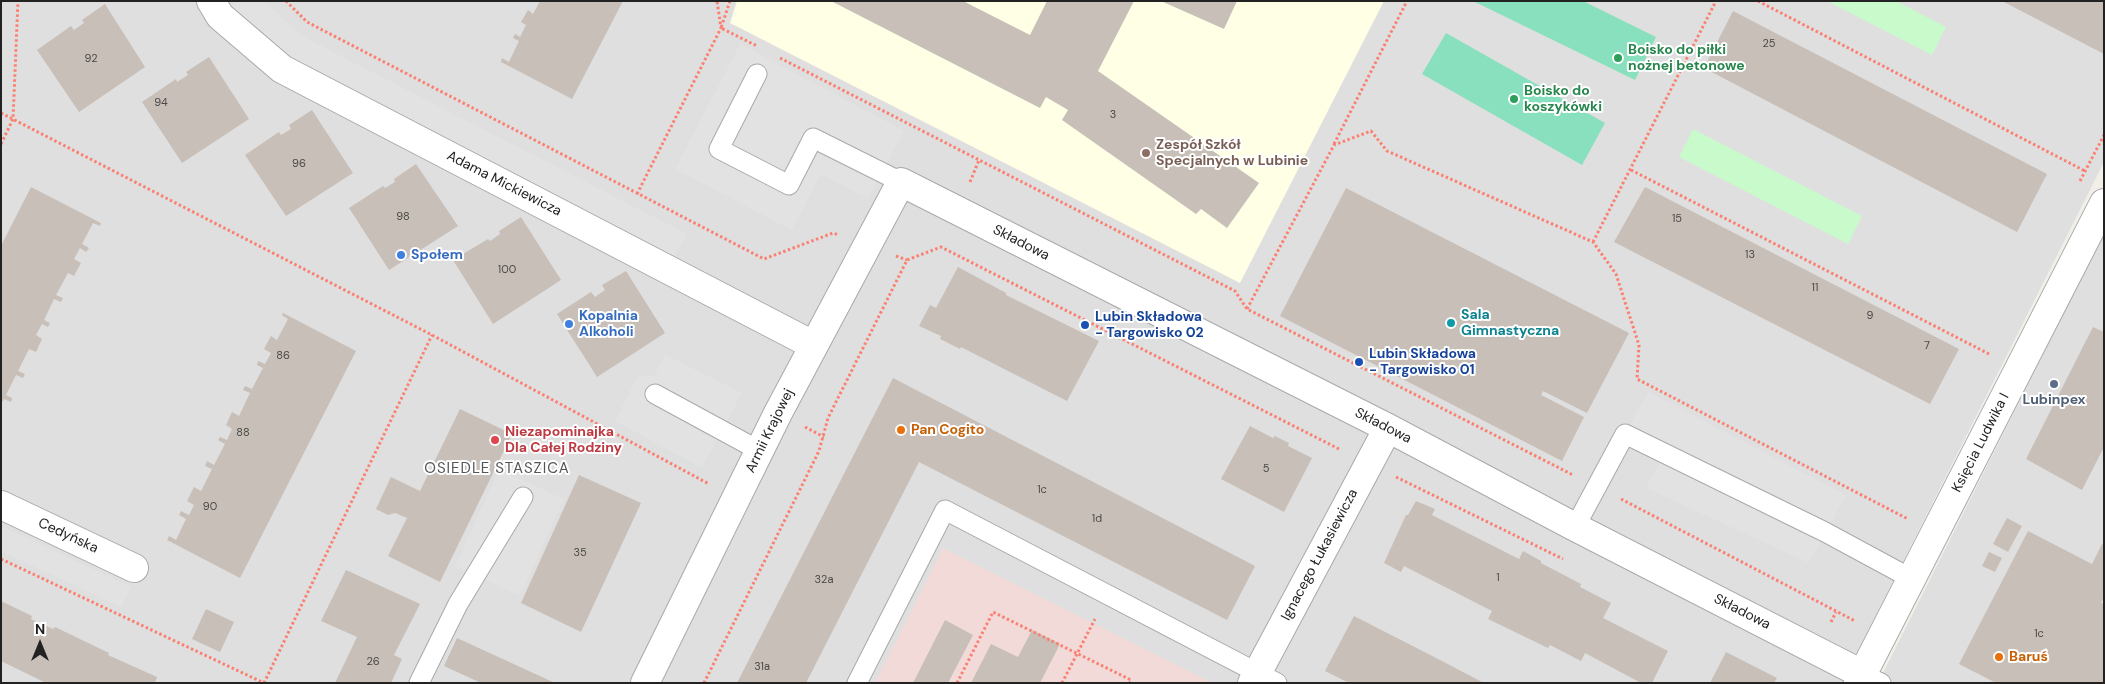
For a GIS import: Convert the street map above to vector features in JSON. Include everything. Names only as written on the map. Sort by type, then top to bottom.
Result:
[{"type":"street","name":"Adama Mickiewicza","points":[[210,1],[220,16],[282,69],[813,345]]},
{"type":"street","name":"Armii Krajowej","points":[[645,683],[813,345],[901,182]]},
{"type":"street","name":"Składowa","points":[[901,182],[1388,428],[1867,680]]},
{"type":"street","name":"Księcia Ludwika I","points":[[1867,680],[1882,635],[2104,203]]},
{"type":"street","name":"Ignacego Łukasiewicza","points":[[1262,679],[1388,428]]},
{"type":"street","name":"Cedyńska","points":[[1,505],[134,568]]},
{"type":"lane","points":[[757,74],[719,149],[789,185],[813,138],[901,182]]},
{"type":"lane","points":[[655,394],[760,451]]},
{"type":"lane","points":[[1575,527],[1625,434],[1825,532],[1912,579]]},
{"type":"lane","points":[[419,683],[458,604],[522,497]]},
{"type":"lane","points":[[857,683],[945,510],[1107,594],[1262,679]]},
{"type":"path","points":[[1,144],[13,119],[18,1]]},
{"type":"path","points":[[286,1],[307,22],[764,259],[833,233],[907,260],[941,247],[1369,464],[1564,560]]},
{"type":"path","points":[[717,1],[721,28]]},
{"type":"path","points":[[637,194],[721,28],[730,1]]},
{"type":"path","points":[[1247,309],[1407,1]]},
{"type":"path","points":[[1593,242],[1716,1]]},
{"type":"path","points":[[1758,1],[2085,171]]},
{"type":"path","points":[[721,28],[766,51]]},
{"type":"path","points":[[775,55],[1236,291],[1247,309],[1882,635]]},
{"type":"path","points":[[1,113],[432,334],[710,484]]},
{"type":"path","points":[[1334,144],[1371,131],[1387,151],[1593,242],[1616,274],[1639,345],[1637,379],[1911,520]]},
{"type":"path","points":[[1630,170],[1994,356]]},
{"type":"path","points":[[704,683],[819,452],[828,418],[907,260]]},
{"type":"path","points":[[1,559],[264,683],[432,334]]},
{"type":"path","points":[[1062,683],[1107,594]]},
{"type":"path","points":[[957,683],[993,612],[1131,680],[1130,683]]},
{"type":"shaded area","points":[[1,1],[2104,1],[2104,162],[1842,683],[1,683]]},
{"type":"shaded area","points":[[237,1],[264,1],[302,36],[687,234],[667,269],[282,69],[220,16]]},
{"type":"shaded area","name":"Zespół Szkół Specjalnych w Lubinie","points":[[737,1],[1384,1],[1240,283],[730,23]]},
{"type":"shaded area","points":[[740,44],[904,131],[868,199],[821,174],[792,230],[675,169]]},
{"type":"shaded area","points":[[2104,233],[2104,683],[1878,683]]},
{"type":"shaded area","points":[[665,355],[742,393],[702,468],[615,421],[638,375],[654,376]]},
{"type":"shaded area","points":[[1648,392],[1846,495],[1809,563],[1646,488],[1664,453],[1625,434]]},
{"type":"shaded area","points":[[499,470],[564,499],[520,596],[455,566]]},
{"type":"shaded area","points":[[1,526],[131,587],[121,607],[1,551]]},
{"type":"shaded area","points":[[943,548],[1213,683],[875,683]]},
{"type":"green space","name":"Boisko do piłki nożnej betonowe","points":[[1473,1],[1583,1],[1656,37],[1635,80]]},
{"type":"green space","points":[[1827,1],[1896,1],[1946,27],[1932,55]]},
{"type":"green space","name":"Boisko do koszykówki","points":[[1446,33],[1605,123],[1582,165],[1422,74]]},
{"type":"green space","points":[[1693,129],[1862,216],[1848,244],[1679,157]]},
{"type":"building","points":[[540,1],[623,1],[572,99],[501,62],[502,58],[509,62],[519,41],[513,38],[515,34],[520,37],[526,25],[521,22],[528,10],[533,14]]},
{"type":"building","points":[[831,1],[963,1],[1030,35],[1047,1],[1134,1],[1098,71],[1259,183],[1227,228],[1201,209],[1196,214],[1062,120],[1068,110],[1046,97],[1040,108]]},
{"type":"building","points":[[1161,1],[1237,1],[1224,29]]},
{"type":"building","points":[[2002,1],[2104,1],[2104,54]]},
{"type":"building","points":[[105,4],[145,67],[79,112],[37,50],[71,26],[74,30],[84,23],[82,20]]},
{"type":"building","points":[[1733,11],[2047,174],[2017,232],[1704,68]]},
{"type":"building","points":[[209,57],[249,119],[182,163],[142,102],[176,79],[177,82],[188,75],[186,72]]},
{"type":"building","points":[[312,110],[353,173],[286,216],[245,155],[279,132],[281,135],[291,129],[289,125]]},
{"type":"building","points":[[416,164],[458,226],[389,270],[349,208],[383,186],[385,188],[395,182],[394,179]]},
{"type":"building","points":[[31,187],[101,223],[100,226],[93,223],[82,244],[89,248],[86,252],[80,248],[74,259],[81,263],[74,276],[68,273],[56,295],[63,298],[61,302],[54,299],[44,320],[50,323],[48,327],[42,324],[36,335],[42,339],[36,352],[29,349],[18,371],[25,374],[23,378],[16,375],[6,395],[12,398],[11,402],[4,399],[1,404],[1,246]]},
{"type":"building","points":[[1645,187],[1959,349],[1930,404],[1614,242]]},
{"type":"building","name":"Sala Gimnastyczna","points":[[1346,188],[1629,333],[1587,413],[1543,391],[1541,395],[1584,417],[1562,461],[1280,316]]},
{"type":"building","points":[[521,217],[561,280],[493,324],[453,260],[488,239],[490,241],[500,234],[499,231]]},
{"type":"building","points":[[958,267],[1006,293],[1006,295],[1099,341],[1067,401],[961,347],[960,349],[940,339],[941,336],[919,326],[930,305],[936,308]]},
{"type":"building","points":[[626,271],[665,333],[597,377],[557,314],[591,292],[595,297],[605,290],[602,285]]},
{"type":"building","points":[[283,313],[356,351],[240,578],[167,540],[169,536],[176,540],[186,519],[179,515],[181,511],[189,515],[194,505],[187,501],[194,487],[201,491],[212,469],[205,466],[207,461],[214,465],[225,444],[218,440],[220,437],[227,440],[232,429],[226,425],[232,412],[239,416],[250,393],[243,390],[245,386],[252,389],[263,368],[257,365],[258,361],[265,364],[271,353],[264,349],[271,336],[277,340],[288,319],[282,315]]},
{"type":"building","points":[[2093,327],[2104,332],[2104,447],[2082,490],[2026,459]]},
{"type":"building","points":[[893,378],[1255,566],[1227,620],[919,462],[806,683],[737,683]]},
{"type":"building","points":[[460,409],[512,434],[440,582],[388,556],[407,518],[395,513],[388,515],[376,509],[391,477],[420,491]]},
{"type":"building","points":[[1250,426],[1273,438],[1275,436],[1289,443],[1288,446],[1312,458],[1284,512],[1221,479]]},
{"type":"building","points":[[579,475],[641,503],[581,632],[521,603]]},
{"type":"building","points":[[1416,501],[1435,509],[1432,515],[1519,559],[1523,551],[1541,561],[1541,563],[1581,584],[1580,587],[1611,603],[1603,618],[1668,651],[1652,683],[1641,683],[1585,653],[1581,661],[1550,645],[1548,648],[1488,619],[1492,611],[1404,566],[1401,572],[1384,563],[1406,515],[1408,515]]},
{"type":"building","points":[[2007,518],[2022,526],[2008,552],[1993,544]]},
{"type":"building","points":[[2028,531],[2092,564],[2102,544],[2104,545],[2104,597],[2101,603],[2104,604],[2104,683],[1996,683],[1959,664]]},
{"type":"building","points":[[1989,552],[2002,558],[1995,572],[1982,566]]},
{"type":"building","points":[[346,570],[420,604],[394,655],[402,659],[391,683],[335,683],[357,637],[321,621]]},
{"type":"building","points":[[1,601],[32,616],[31,619],[53,629],[55,627],[109,653],[108,655],[157,677],[155,683],[46,683],[1,661]]},
{"type":"building","points":[[206,609],[234,622],[220,652],[192,639]]},
{"type":"building","points":[[1354,616],[1484,683],[1349,683],[1325,671]]},
{"type":"building","points":[[945,620],[973,635],[948,683],[913,683]]},
{"type":"building","points":[[1032,630],[1060,644],[1040,683],[971,683],[991,644],[1018,657]]},
{"type":"building","points":[[457,638],[555,683],[481,683],[444,666]]},
{"type":"building","points":[[1726,652],[1777,678],[1774,683],[1710,683]]},
{"type":"place","name":"Boisko do piłki nożnej betonowe","points":[[1618,58]]},
{"type":"place","name":"Boisko do koszykówki","points":[[1514,99]]},
{"type":"place","name":"Zespół Szkół Specjalnych w Lubinie","points":[[1146,153]]},
{"type":"place","name":"Społem","points":[[401,255]]},
{"type":"place","name":"Sala Gimnastyczna","points":[[1451,323]]},
{"type":"place","name":"Kopalnia Alkoholi","points":[[569,324]]},
{"type":"place","name":"Lubin Składowa - Targowisko 02","points":[[1085,325]]},
{"type":"place","name":"Lubin Składowa - Targowisko 01","points":[[1359,362]]},
{"type":"place","name":"Lubinpex","points":[[2054,384]]},
{"type":"place","name":"Pan Cogito","points":[[901,430]]},
{"type":"place","name":"Niezapominajka Dla Całej Rodziny","points":[[495,440]]},
{"type":"place","name":"Baruś","points":[[1999,657]]},
{"type":"district","name":"OSIEDLE STASZICA","points":[[497,469]]}]
